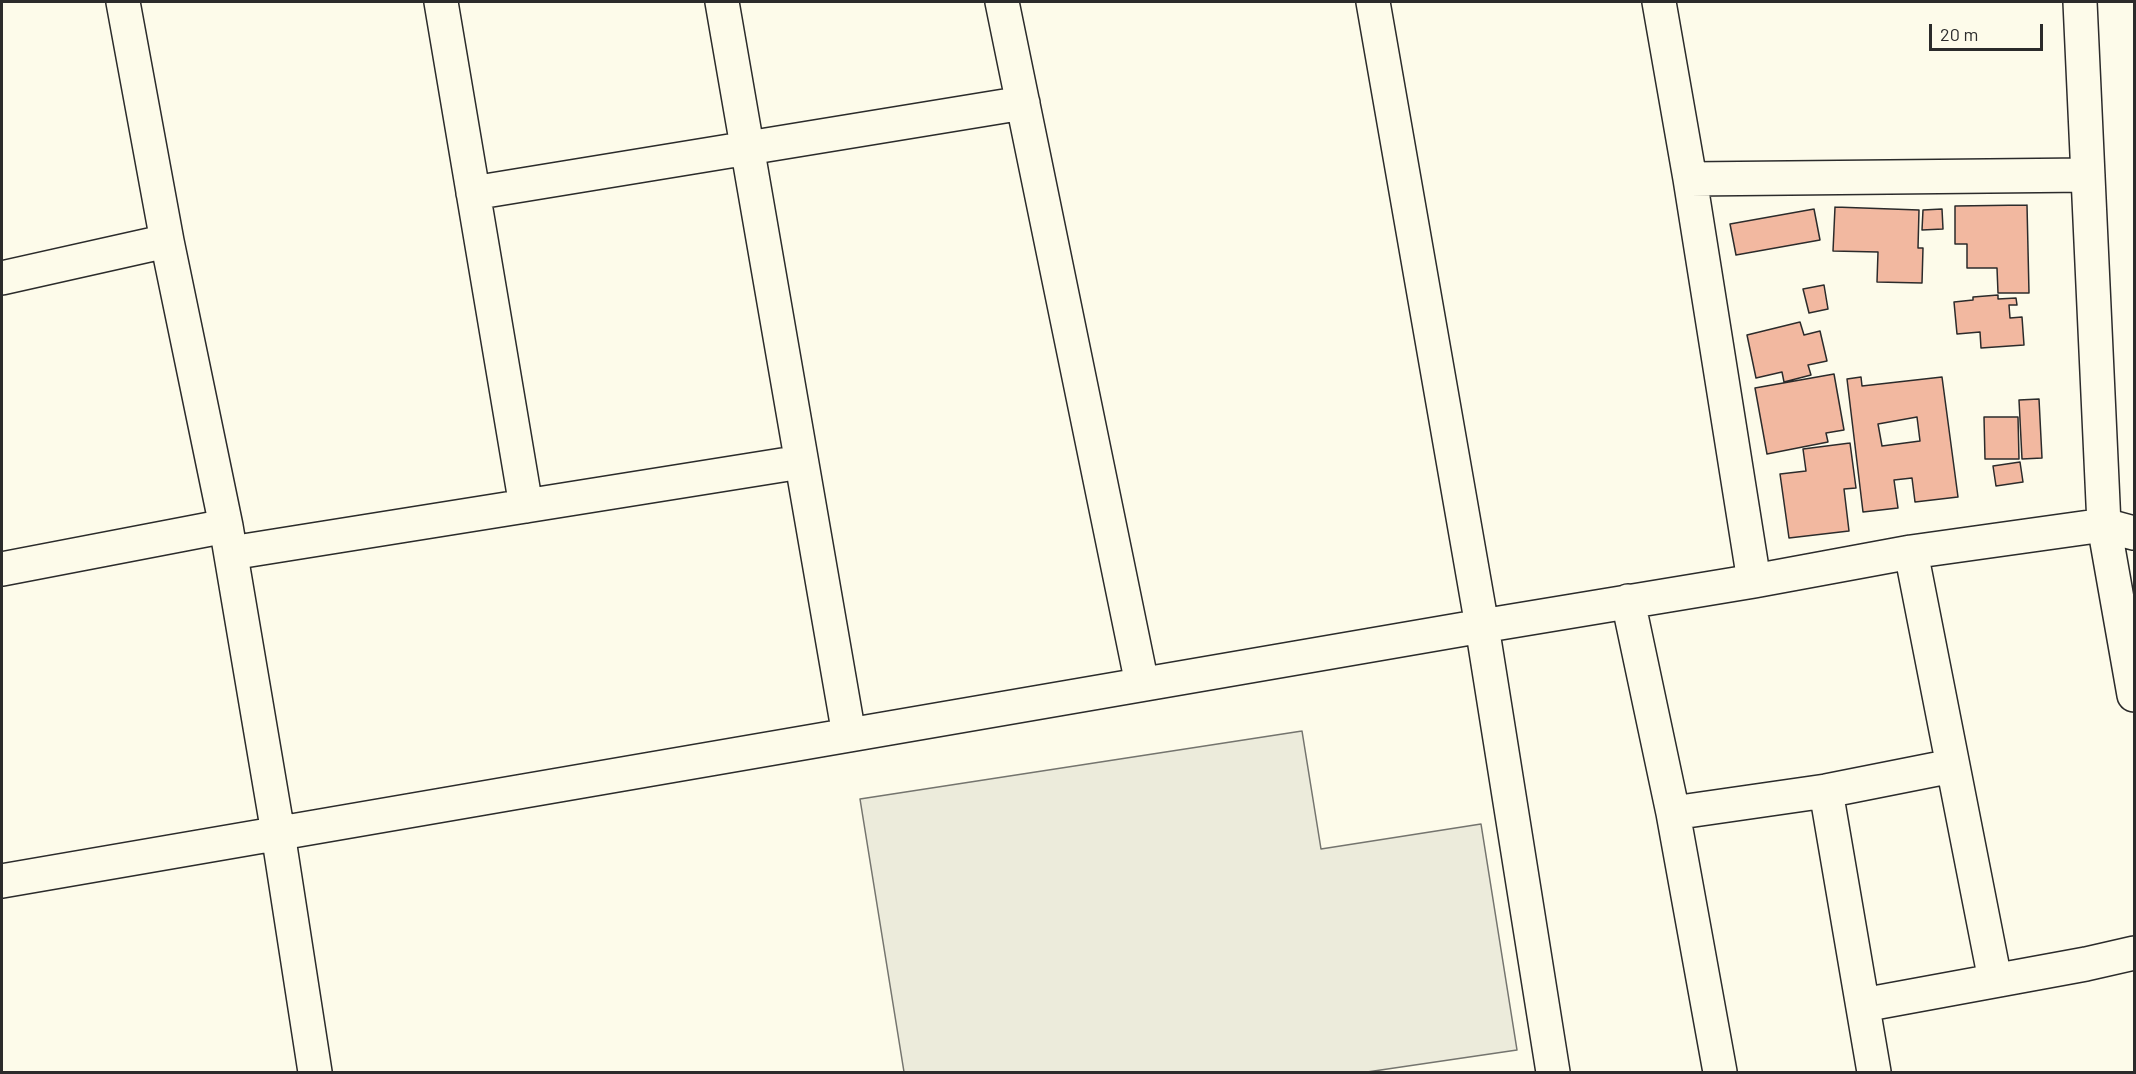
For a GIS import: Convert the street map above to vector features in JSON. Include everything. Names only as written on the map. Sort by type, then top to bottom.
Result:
[{"type":"street","points":[[123,2],[167,241],[228,539],[278,833],[315,1072]]},
{"type":"street","points":[[441,2],[526,506]]},
{"type":"street","points":[[722,2],[849,735]]},
{"type":"street","points":[[1373,2],[1482,626],[1546,1064]]},
{"type":"street","points":[[1659,2],[1690,179],[1754,581]]},
{"type":"street","points":[[2080,2],[2088,175],[2134,695]]},
{"type":"street","points":[[1011,3],[1023,103],[1142,684]]},
{"type":"street","points":[[473,192],[1023,103]]},
{"type":"street","points":[[1690,179],[2088,175]]},
{"type":"street","points":[[2,278],[167,241]]},
{"type":"street","points":[[2,569],[228,539],[526,506],[801,462]]},
{"type":"street","points":[[2,880],[1754,581],[1911,552],[2119,529]]},
{"type":"street","points":[[1911,552],[1995,980]]},
{"type":"street","points":[[1628,601],[1672,813],[1720,1072]]},
{"type":"street","points":[[1672,813],[1826,791],[1952,766]]},
{"type":"street","points":[[1826,791],[1874,1072]]},
{"type":"street","points":[[1863,1005],[2134,953]]},
{"type":"shaded area","points":[[1302,731],[1321,849],[1481,824],[1517,1050],[1367,1072],[904,1072],[860,799]]},
{"type":"building","points":[[2027,205],[2029,293],[1998,293],[1997,268],[1967,268],[1967,244],[1955,244],[1955,206]]},
{"type":"building","points":[[1835,207],[1919,210],[1918,248],[1923,248],[1922,283],[1877,282],[1878,252],[1833,251]]},
{"type":"building","points":[[1814,209],[1820,240],[1736,255],[1730,224]]},
{"type":"building","points":[[1942,209],[1943,229],[1922,230],[1923,210]]},
{"type":"building","points":[[1824,285],[1828,309],[1809,313],[1803,289]]},
{"type":"building","points":[[1998,295],[1998,299],[2016,298],[2017,305],[2009,305],[2010,318],[2022,317],[2024,345],[1981,348],[1980,332],[1957,334],[1954,302],[1973,300],[1973,297]]},
{"type":"building","points":[[1800,322],[1804,335],[1820,331],[1827,361],[1808,365],[1811,375],[1784,382],[1782,372],[1756,378],[1747,335]]},
{"type":"building","points":[[1834,374],[1844,430],[1826,433],[1828,442],[1767,454],[1755,388]]},
{"type":"building","points":[[1861,377],[1862,386],[1942,377],[1958,497],[1915,502],[1912,478],[1894,480],[1898,508],[1863,512],[1847,379]]},
{"type":"building","points":[[2039,399],[2042,458],[2022,459],[2019,400]]},
{"type":"building","points":[[1917,417],[1920,441],[1882,446],[1878,424]]},
{"type":"building","points":[[1984,417],[2018,417],[2019,459],[1985,459]]},
{"type":"building","points":[[1850,443],[1856,488],[1844,489],[1849,531],[1789,538],[1780,474],[1806,471],[1803,449]]},
{"type":"building","points":[[2020,462],[2023,482],[1996,486],[1993,466]]}]
